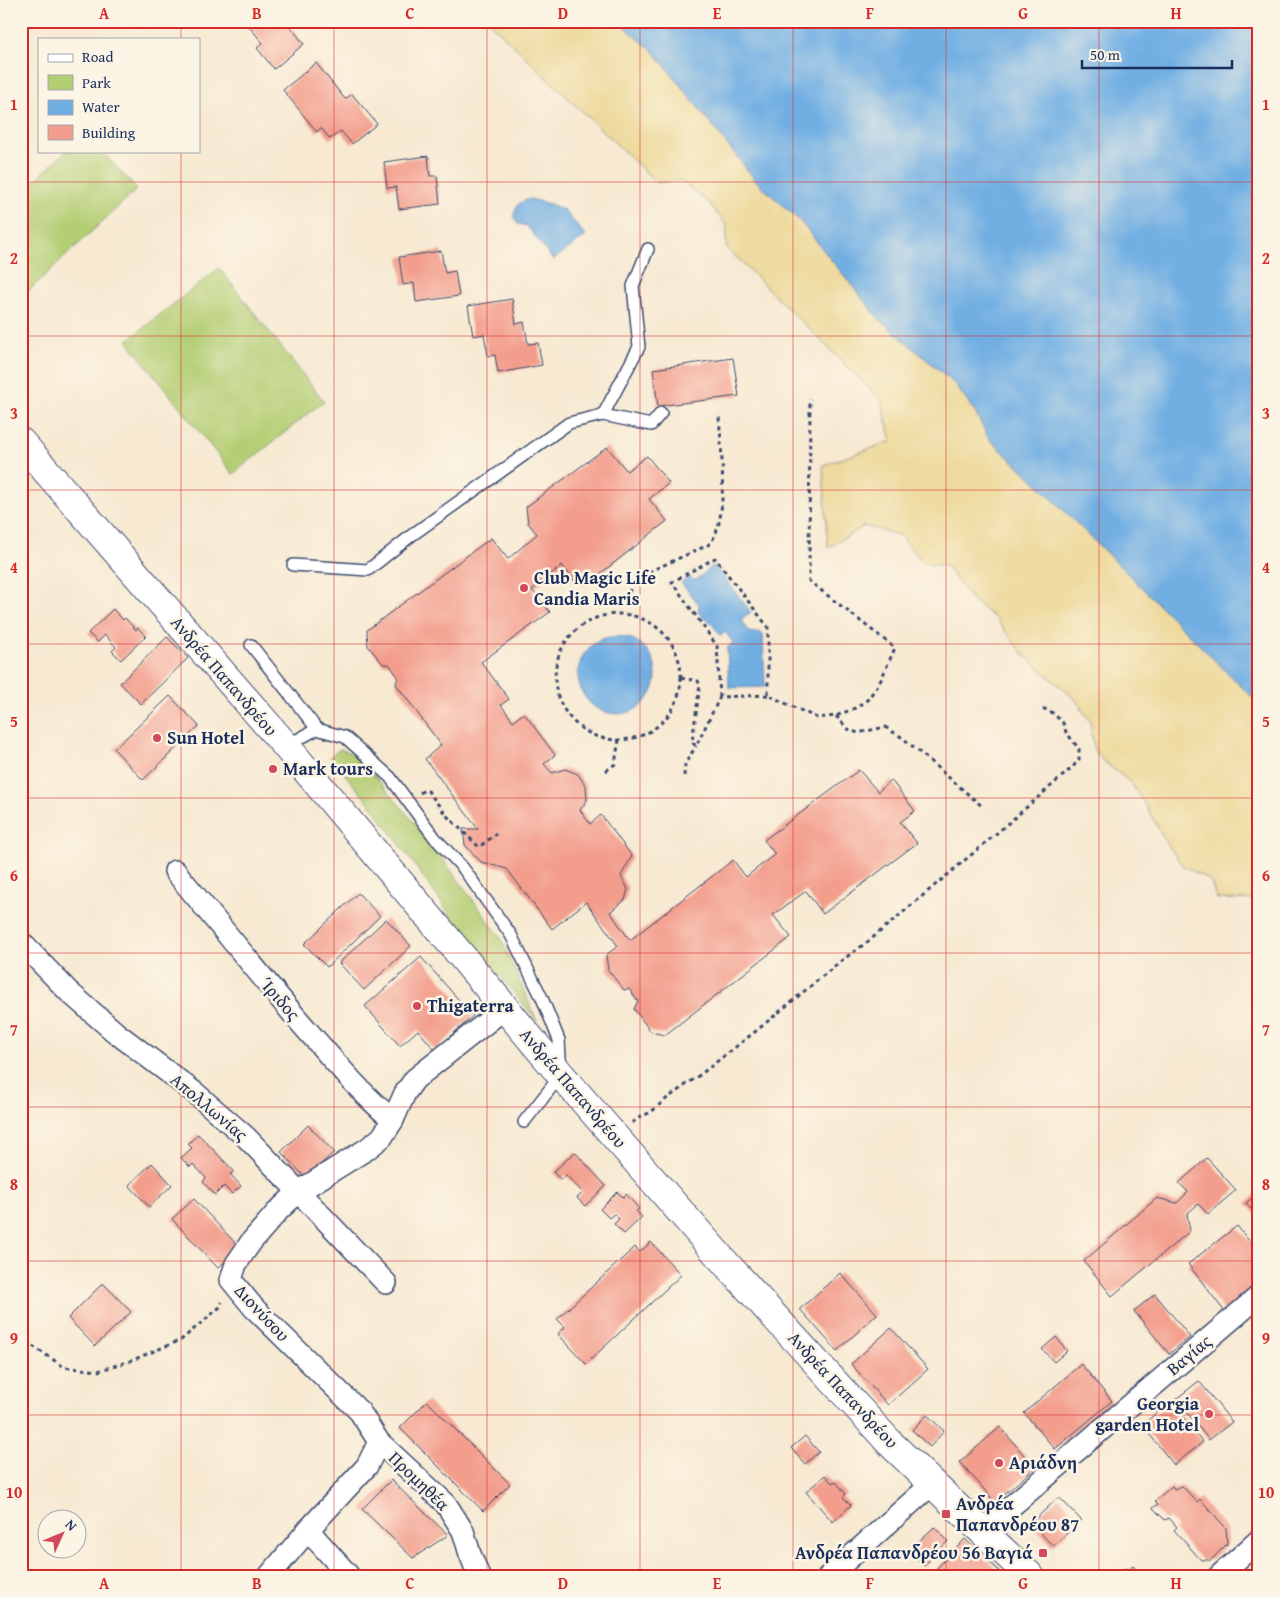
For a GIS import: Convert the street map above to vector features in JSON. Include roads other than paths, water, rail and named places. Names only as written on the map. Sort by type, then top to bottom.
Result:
[{"type":"main road","name":"Ανδρέα Παπανδρέου","points":[[21,442],[286,746],[561,1076],[733,1271],[890,1443],[1030,1576]]},
{"type":"street","name":"Ίριδος","points":[[175,871],[255,970],[323,1049],[371,1102],[393,1120]]},
{"type":"street","name":"Απολλωνίας","points":[[21,942],[69,992],[102,1021],[194,1092],[246,1137],[386,1283]]},
{"type":"street","name":"Διονύσου","points":[[379,1442],[360,1412],[254,1308],[231,1280],[236,1264],[250,1242],[278,1211],[298,1192],[367,1149],[382,1137],[393,1120],[405,1093],[415,1079],[504,1008]]},
{"type":"street","name":"Βαγίας","points":[[982,1531],[1259,1296]]},
{"type":"street","points":[[268,1576],[367,1466],[379,1442]]},
{"type":"street","name":"Προμηθέα","points":[[379,1442],[446,1504],[463,1531],[479,1576]]},
{"type":"street","points":[[829,1576],[932,1484]]},
{"type":"street","points":[[308,1530],[349,1576]]},
{"type":"street","points":[[1218,1576],[1259,1540]]},
{"type":"lane","points":[[603,415],[638,347],[633,286],[648,249]]},
{"type":"lane","points":[[293,565],[368,570],[412,535],[569,423],[603,415],[651,425],[661,413]]},
{"type":"lane","points":[[251,645],[317,729],[345,737],[390,777],[435,838],[463,868],[511,935],[542,998],[559,1040],[561,1076],[524,1122]]},
{"type":"lane","points":[[286,746],[317,729]]},
{"type":"water","points":[[618,21],[1259,21],[1259,704],[1027,474],[989,439],[975,412],[954,383],[879,319],[800,221],[756,181],[655,53]]},
{"type":"water","points":[[531,199],[564,210],[586,236],[553,260],[527,226],[518,224],[514,217],[515,209],[519,204]]},
{"type":"water","points":[[714,565],[751,612],[741,620],[750,633],[760,632],[763,635],[765,687],[729,688],[727,648],[733,642],[725,632],[721,636],[708,619],[704,619],[698,612],[699,604],[681,583],[689,577],[695,581]]},
{"type":"water","points":[[609,636],[625,636],[639,642],[650,653],[656,667],[656,683],[650,697],[639,708],[625,714],[609,714],[595,708],[584,697],[578,683],[578,667],[584,653],[595,642]]},
{"type":"place","name":"Club Magic Life Candia Maris","points":[[524,588]]},
{"type":"place","name":"Sun Hotel","points":[[157,738]]},
{"type":"place","name":"Mark tours","points":[[273,769]]},
{"type":"place","name":"Thigaterra","points":[[417,1006]]},
{"type":"place","name":"Georgia garden Hotel","points":[[1209,1414]]},
{"type":"place","name":"Αριάδνη","points":[[999,1463]]},
{"type":"place","name":"Ανδρέα Παπανδρέου 87","points":[[946,1514]]},
{"type":"place","name":"Ανδρέα Παπανδρέου 56 Βαγιά","points":[[1043,1553]]}]
